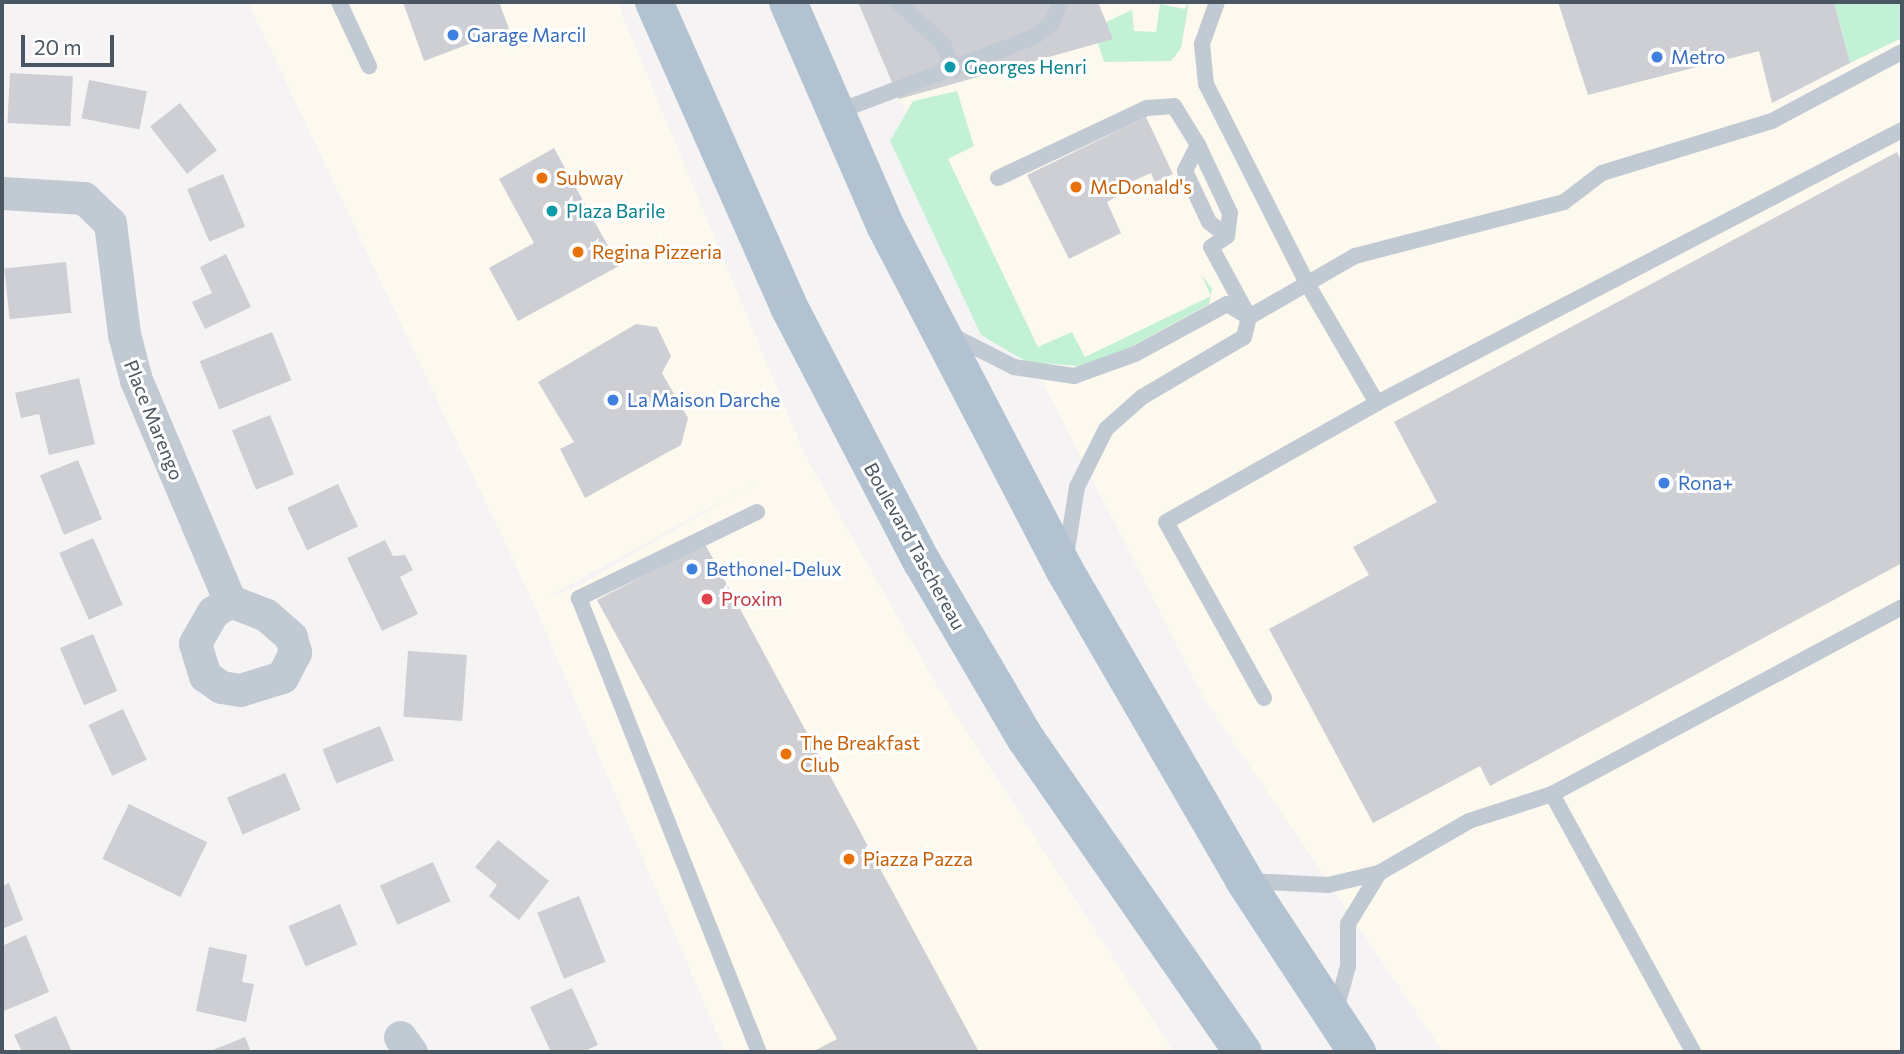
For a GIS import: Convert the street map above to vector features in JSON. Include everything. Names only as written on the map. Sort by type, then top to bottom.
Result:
[{"type":"main road","name":"Boulevard Taschereau","points":[[654,2],[789,307],[922,562],[1052,777],[1243,1052]]},
{"type":"main road","points":[[788,2],[834,113],[937,328],[1064,569],[1244,880],[1357,1052]]},
{"type":"street","name":"Place Marengo","points":[[2,193],[84,198],[110,223],[127,354],[230,601]]},
{"type":"lane","points":[[339,2],[369,66]]},
{"type":"lane","points":[[898,2],[934,33],[954,70]]},
{"type":"lane","points":[[834,113],[954,70],[1045,30],[1060,2]]},
{"type":"lane","points":[[1217,2],[1202,44],[1206,84],[1308,285],[1377,403]]},
{"type":"lane","points":[[1249,317],[1355,256],[1564,202],[1602,173],[1742,133],[1902,52]]},
{"type":"lane","points":[[998,178],[1147,107],[1174,106],[1198,145],[1230,213],[1227,236],[1212,247],[1249,317],[1244,337],[1142,397],[1106,429],[1077,487],[1064,569]]},
{"type":"lane","points":[[1264,698],[1166,522],[1377,403],[1902,130]]},
{"type":"lane","points":[[1198,145],[1185,171],[1209,222],[1227,236]]},
{"type":"lane","points":[[937,328],[1000,362],[1057,377],[1107,367],[1227,304],[1249,317]]},
{"type":"lane","points":[[757,512],[579,598],[759,1052]]},
{"type":"lane","points":[[1244,880],[1309,886],[1379,873],[1469,821],[1552,794],[1902,607]]},
{"type":"lane","points":[[1552,794],[1693,1052]]},
{"type":"lane","points":[[1334,1018],[1348,965],[1348,924],[1379,873]]},
{"type":"shaded area","points":[[248,2],[617,2],[805,455],[938,687],[1174,1052],[725,1052],[534,604]],"holes":[[[764,478],[584,583],[542,600]]]},
{"type":"shaded area","points":[[1098,2],[1902,2],[1902,1052],[1443,1052],[1203,697],[899,99],[1112,39]]},
{"type":"green space","points":[[1189,2],[1181,48],[1171,61],[1104,62],[1098,43],[1106,22],[1132,10],[1134,31],[1156,32],[1160,4],[1185,9]]},
{"type":"green space","points":[[1834,2],[1902,2],[1902,38],[1850,63]]},
{"type":"green space","points":[[957,91],[974,146],[948,159],[1038,347],[1072,332],[1085,357],[1211,296],[1209,304],[1116,355],[1078,366],[1027,362],[981,335],[890,141],[913,101]]},
{"type":"green space","points":[[1201,274],[1212,289],[1211,295]]},
{"type":"building","name":"Garage Marcil","points":[[403,2],[499,2],[509,29],[424,61]]},
{"type":"building","name":"Georges Henri","points":[[858,2],[1098,2],[1113,39],[899,99]]},
{"type":"building","name":"Metro","points":[[1558,2],[1834,2],[1850,63],[1772,103],[1759,51],[1588,95]]},
{"type":"building","points":[[10,73],[73,76],[70,126],[7,123]]},
{"type":"building","points":[[89,80],[147,91],[139,130],[82,118]]},
{"type":"building","points":[[180,103],[217,150],[187,174],[150,126]]},
{"type":"building","name":"McDonald's","points":[[1146,117],[1173,174],[1155,182],[1151,173],[1113,190],[1116,197],[1107,202],[1121,233],[1069,259],[1027,175]]},
{"type":"building","name":"Plaza Barile","points":[[554,148],[619,266],[518,321],[489,268],[534,243],[499,179]]},
{"type":"building","name":"Rona+","points":[[1897,152],[1902,162],[1902,563],[1490,786],[1480,766],[1373,823],[1269,629],[1369,575],[1353,547],[1437,502],[1394,422]]},
{"type":"building","points":[[223,174],[245,226],[209,242],[187,189]]},
{"type":"building","points":[[226,254],[251,307],[205,329],[192,302],[212,293],[200,267]]},
{"type":"building","points":[[66,262],[71,313],[10,319],[4,268]]},
{"type":"building","name":"La Maison Darche","points":[[636,324],[657,327],[671,356],[662,373],[688,418],[681,445],[585,498],[560,449],[574,442],[538,382]]},
{"type":"building","points":[[272,332],[291,380],[219,409],[200,361]]},
{"type":"building","points":[[79,378],[95,444],[49,455],[39,414],[21,418],[15,393]]},
{"type":"building","points":[[270,415],[294,474],[256,490],[232,430]]},
{"type":"building","points":[[78,460],[102,519],[64,535],[40,475]]},
{"type":"building","points":[[338,484],[358,527],[307,550],[287,508]]},
{"type":"building","points":[[93,538],[123,605],[89,620],[59,553]]},
{"type":"building","points":[[385,540],[393,556],[405,555],[413,570],[400,577],[418,614],[382,631],[347,558]]},
{"type":"building","points":[[705,544],[978,1050],[812,1052],[837,1039],[597,600]]},
{"type":"building","points":[[93,634],[117,691],[84,705],[60,648]]},
{"type":"building","points":[[408,651],[467,655],[462,721],[403,717]]},
{"type":"building","points":[[123,709],[147,760],[112,776],[89,725]]},
{"type":"building","points":[[380,726],[394,760],[336,784],[323,749]]},
{"type":"building","points":[[285,773],[301,810],[243,834],[227,798]]},
{"type":"building","points":[[129,804],[207,842],[180,897],[102,859]]},
{"type":"building","points":[[498,840],[549,881],[519,920],[489,896],[497,885],[475,867]]},
{"type":"building","points":[[433,862],[450,901],[398,925],[380,886]]},
{"type":"building","points":[[9,883],[23,920],[2,929],[2,886]]},
{"type":"building","points":[[579,896],[606,962],[564,979],[537,913]]},
{"type":"building","points":[[340,904],[357,945],[306,966],[288,926]]},
{"type":"building","points":[[26,935],[49,992],[4,1011],[2,946]]},
{"type":"building","points":[[209,947],[247,955],[242,982],[254,984],[246,1022],[196,1011]]},
{"type":"building","points":[[572,988],[598,1045],[582,1052],[551,1052],[530,1007]]},
{"type":"building","points":[[56,1016],[72,1052],[22,1052],[14,1035]]},
{"type":"building","points":[[245,1037],[251,1052],[208,1052]]},
{"type":"place","name":"Garage Marcil","points":[[453,35]]},
{"type":"place","name":"Metro","points":[[1657,57]]},
{"type":"place","name":"Georges Henri","points":[[950,67]]},
{"type":"place","name":"Subway","points":[[542,178]]},
{"type":"place","name":"McDonald's","points":[[1076,187]]},
{"type":"place","name":"Plaza Barile","points":[[552,211]]},
{"type":"place","name":"Regina Pizzeria","points":[[578,252]]},
{"type":"place","name":"La Maison Darche","points":[[613,400]]},
{"type":"place","name":"Rona+","points":[[1664,483]]},
{"type":"place","name":"Bethonel-Delux","points":[[692,569]]},
{"type":"place","name":"Proxim","points":[[707,599]]},
{"type":"place","name":"The Breakfast Club","points":[[786,754]]},
{"type":"place","name":"Piazza Pazza","points":[[849,859]]}]
